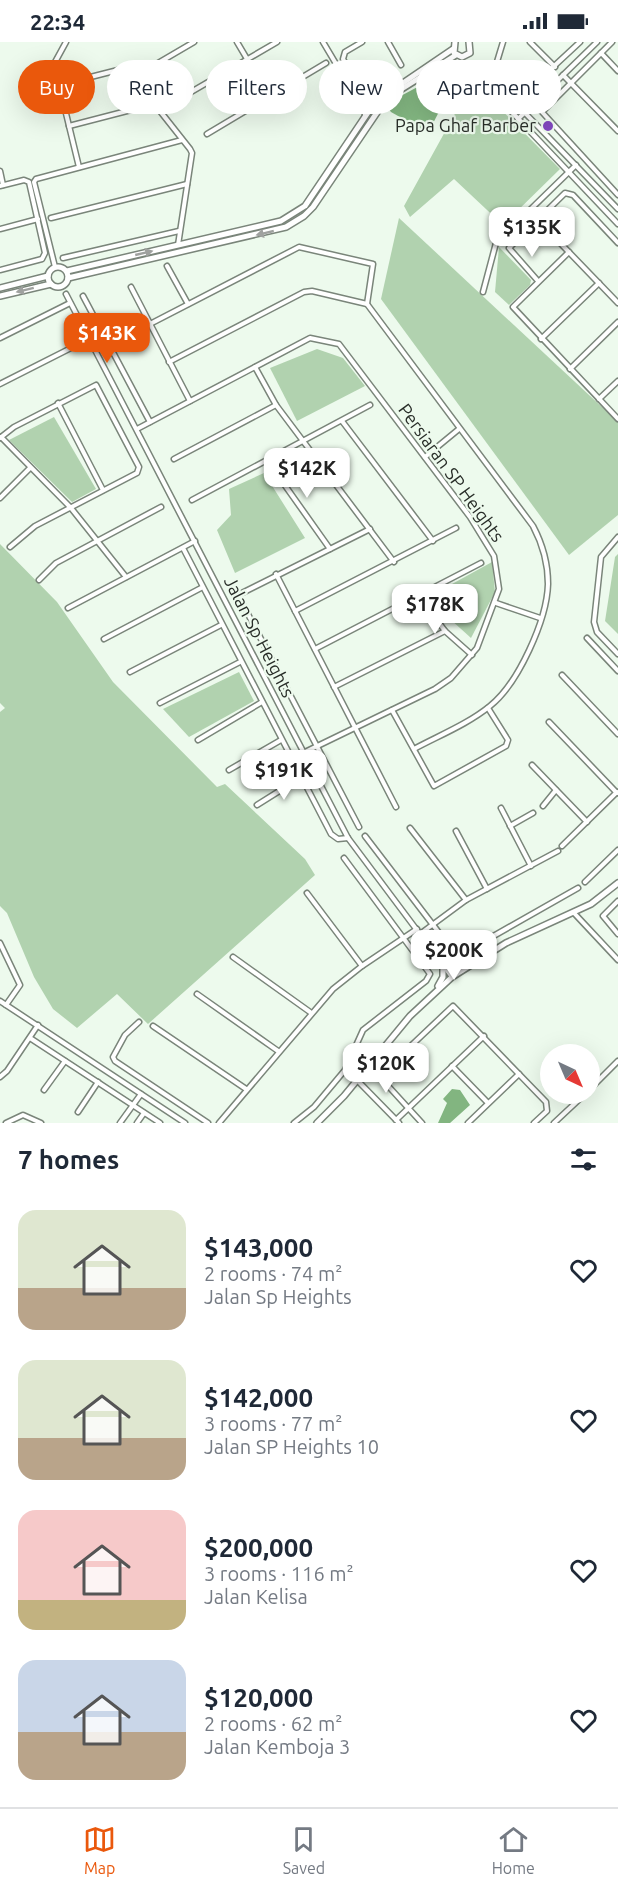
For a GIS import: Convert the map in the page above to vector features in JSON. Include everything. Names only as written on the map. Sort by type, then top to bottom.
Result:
[{"type":"street","points":[[55,60],[66,42]]},
{"type":"street","points":[[163,60],[194,42]]},
{"type":"street","points":[[237,42],[247,60],[277,42]]},
{"type":"street","points":[[323,42],[334,60]]},
{"type":"street","points":[[344,60],[345,52],[362,42]]},
{"type":"street","points":[[388,42],[398,60]]},
{"type":"street","points":[[68,275],[277,230],[297,221],[313,207],[372,118],[392,95],[456,55],[468,55],[471,50],[469,42]]},
{"type":"street","points":[[498,60],[503,42]]},
{"type":"street","points":[[530,42],[548,60]]},
{"type":"street","points":[[561,61],[580,42]]},
{"type":"street","points":[[612,42],[542,112],[618,195]]},
{"type":"street","points":[[593,43],[563,75],[618,131]]},
{"type":"street","points":[[404,79],[454,44],[456,55]]},
{"type":"street","points":[[601,53],[618,71]]},
{"type":"street","points":[[66,114],[79,167]]},
{"type":"street","points":[[69,126],[115,114]]},
{"type":"street","points":[[162,114],[192,153],[178,245]]},
{"type":"street","points":[[207,134],[240,114]]},
{"type":"street","points":[[513,114],[618,224]]},
{"type":"street","points":[[518,119],[523,114]]},
{"type":"street","points":[[527,114],[618,209]]},
{"type":"street","points":[[0,296],[51,284],[62,286],[68,275],[178,245],[280,221],[305,206],[365,116]]},
{"type":"street","points":[[55,267],[34,182],[39,177],[182,140]]},
{"type":"street","points":[[483,292],[496,243],[576,165]]},
{"type":"street","points":[[0,171],[2,186],[24,180],[29,182],[45,253],[42,259],[0,270]]},
{"type":"street","points":[[51,218],[187,184]]},
{"type":"street","points":[[538,281],[509,248],[561,195],[568,193],[618,243]]},
{"type":"street","points":[[0,229],[38,219]]},
{"type":"street","points":[[537,219],[618,303]]},
{"type":"street","points":[[63,258],[180,231]]},
{"type":"street","points":[[150,324],[299,247],[373,264],[367,304]]},
{"type":"street","points":[[569,252],[513,308],[618,419]]},
{"type":"street","points":[[167,266],[188,304]]},
{"type":"street","points":[[55,267],[62,267],[68,275]]},
{"type":"street","points":[[0,288],[48,276],[55,267]]},
{"type":"street","points":[[48,276],[51,284]]},
{"type":"street","points":[[541,339],[599,283]]},
{"type":"street","points":[[131,287],[190,401]]},
{"type":"street","points":[[169,362],[304,292],[312,291],[367,304],[538,536],[546,562],[548,584],[540,618],[518,672],[504,694],[488,708],[414,749]]},
{"type":"street","name":"Jalan Sp Heights","points":[[66,294],[348,838],[452,977]]},
{"type":"street","points":[[83,296],[150,422]]},
{"type":"street","points":[[0,338],[70,303]]},
{"type":"street","points":[[570,369],[618,322]]},
{"type":"street","name":"Persiaran SP Heights","points":[[137,429],[310,338],[339,344],[470,517],[494,556],[500,578],[496,603],[472,655],[451,678],[355,729],[303,753]]},
{"type":"street","points":[[0,384],[71,348]]},
{"type":"street","points":[[255,367],[276,405],[394,562]]},
{"type":"street","points":[[0,376],[5,382]]},
{"type":"street","points":[[599,399],[618,381]]},
{"type":"street","points":[[10,547],[27,532],[71,508],[103,490],[140,471],[96,385],[92,385],[14,427],[0,438],[71,508],[126,577]]},
{"type":"street","points":[[58,403],[103,490]]},
{"type":"street","points":[[174,459],[276,405]]},
{"type":"street","points":[[192,500],[370,405]]},
{"type":"street","points":[[342,421],[433,541]]},
{"type":"street","points":[[425,457],[459,429]]},
{"type":"street","points":[[267,460],[330,549]]},
{"type":"street","points":[[0,498],[30,468]]},
{"type":"street","points":[[39,580],[57,563],[161,507]]},
{"type":"street","points":[[295,611],[394,562],[456,528]]},
{"type":"street","points":[[359,827],[238,595],[370,529]]},
{"type":"street","points":[[618,537],[601,557],[594,622],[597,632],[618,654]]},
{"type":"street","points":[[68,608],[195,541]]},
{"type":"street","points":[[183,548],[201,588],[331,834],[338,839],[348,838]]},
{"type":"street","points":[[315,649],[482,563]]},
{"type":"street","points":[[276,574],[396,807]]},
{"type":"street","points":[[104,639],[201,588]]},
{"type":"street","points":[[419,596],[445,631],[472,655]]},
{"type":"street","points":[[496,603],[540,618]]},
{"type":"street","points":[[130,672],[221,625]]},
{"type":"street","points":[[334,687],[445,631]]},
{"type":"street","points":[[587,638],[618,671]]},
{"type":"street","points":[[160,703],[240,663]]},
{"type":"street","points":[[562,675],[618,734]]},
{"type":"street","points":[[198,740],[262,702]]},
{"type":"street","points":[[392,710],[433,784],[437,785],[506,746],[507,740],[488,708]]},
{"type":"street","points":[[549,723],[617,792],[562,846]]},
{"type":"street","points":[[229,770],[281,740]]},
{"type":"street","points":[[532,765],[587,822]]},
{"type":"street","points":[[256,805],[300,778]]},
{"type":"street","points":[[543,806],[556,790]]},
{"type":"street","points":[[501,808],[531,866]]},
{"type":"street","points":[[510,826],[533,813]]},
{"type":"street","points":[[410,828],[466,900]]},
{"type":"street","points":[[456,831],[487,889]]},
{"type":"street","points":[[365,836],[453,953],[460,955],[578,888]]},
{"type":"street","points":[[585,882],[618,850]]},
{"type":"street","points":[[420,934],[466,900],[558,851]]},
{"type":"street","points":[[294,1123],[314,1107],[345,1070],[363,1030],[429,978],[429,971],[344,858]]},
{"type":"street","points":[[317,1123],[435,990],[466,967],[506,943],[574,913],[618,883]]},
{"type":"street","points":[[307,893],[362,966]]},
{"type":"street","points":[[618,901],[603,916],[618,934]]},
{"type":"street","points":[[574,913],[618,960]]},
{"type":"street","points":[[219,1123],[310,1012],[333,989],[362,966],[417,929]]},
{"type":"street","points":[[0,943],[20,985],[6,1005]]},
{"type":"street","points":[[233,957],[310,1012]]},
{"type":"street","points":[[435,990],[443,977],[443,965],[453,968],[466,967]]},
{"type":"street","points":[[197,994],[278,1051]]},
{"type":"street","points":[[0,1001],[185,1123]]},
{"type":"street","points":[[422,1123],[380,1076],[453,1006],[548,1106],[534,1123]]},
{"type":"street","points":[[140,1022],[116,1048],[112,1057],[115,1062],[208,1123]]},
{"type":"street","points":[[0,1077],[38,1025]]},
{"type":"street","points":[[153,1026],[246,1089]]},
{"type":"street","points":[[357,1080],[398,1121],[408,1108],[483,1036]]},
{"type":"street","points":[[30,1038],[160,1123]]},
{"type":"street","points":[[44,1090],[65,1060]]},
{"type":"street","points":[[600,1079],[618,1061]]},
{"type":"street","points":[[452,1066],[488,1103]]},
{"type":"street","points":[[468,1123],[519,1074]]},
{"type":"street","points":[[78,1112],[98,1082]]},
{"type":"street","points":[[122,1123],[141,1094]]},
{"type":"street","points":[[554,1123],[574,1104]]},
{"type":"street","points":[[137,1123],[144,1113]]},
{"type":"street","points":[[6,1123],[23,1115],[41,1123]]},
{"type":"shaded area","points":[[416,88],[416,114],[438,114],[428,133],[395,114],[404,114],[404,94]]},
{"type":"shaded area","points":[[455,114],[506,114],[560,169],[503,225],[454,179],[410,217],[404,206]]},
{"type":"shaded area","points":[[399,218],[618,422],[618,515],[569,555],[381,299]]},
{"type":"shaded area","points":[[499,247],[531,280],[530,285],[509,305],[495,292]]},
{"type":"shaded area","points":[[317,349],[343,358],[365,386],[297,421],[270,368]]},
{"type":"shaded area","points":[[54,417],[96,489],[72,502],[9,440]]},
{"type":"shaded area","points":[[264,473],[305,538],[235,573],[217,530],[231,515],[229,489]]},
{"type":"shaded area","points":[[0,544],[57,602],[113,682],[217,787],[225,784],[305,859],[315,875],[148,1024],[117,994],[77,1028],[53,1009],[34,977],[7,913],[0,906],[0,712],[5,708],[0,703]]},
{"type":"shaded area","points":[[618,554],[618,634],[605,621],[615,557]]},
{"type":"shaded area","points":[[492,562],[495,592],[471,638],[450,619],[432,595]]},
{"type":"shaded area","points":[[239,672],[254,701],[189,737],[163,709]]},
{"type":"shaded area","points":[[452,1089],[460,1090],[470,1105],[450,1123],[438,1123],[447,1103],[443,1099]]},
{"type":"place","name":"Papa Ghaf Barber","points":[[548,126]]}]
